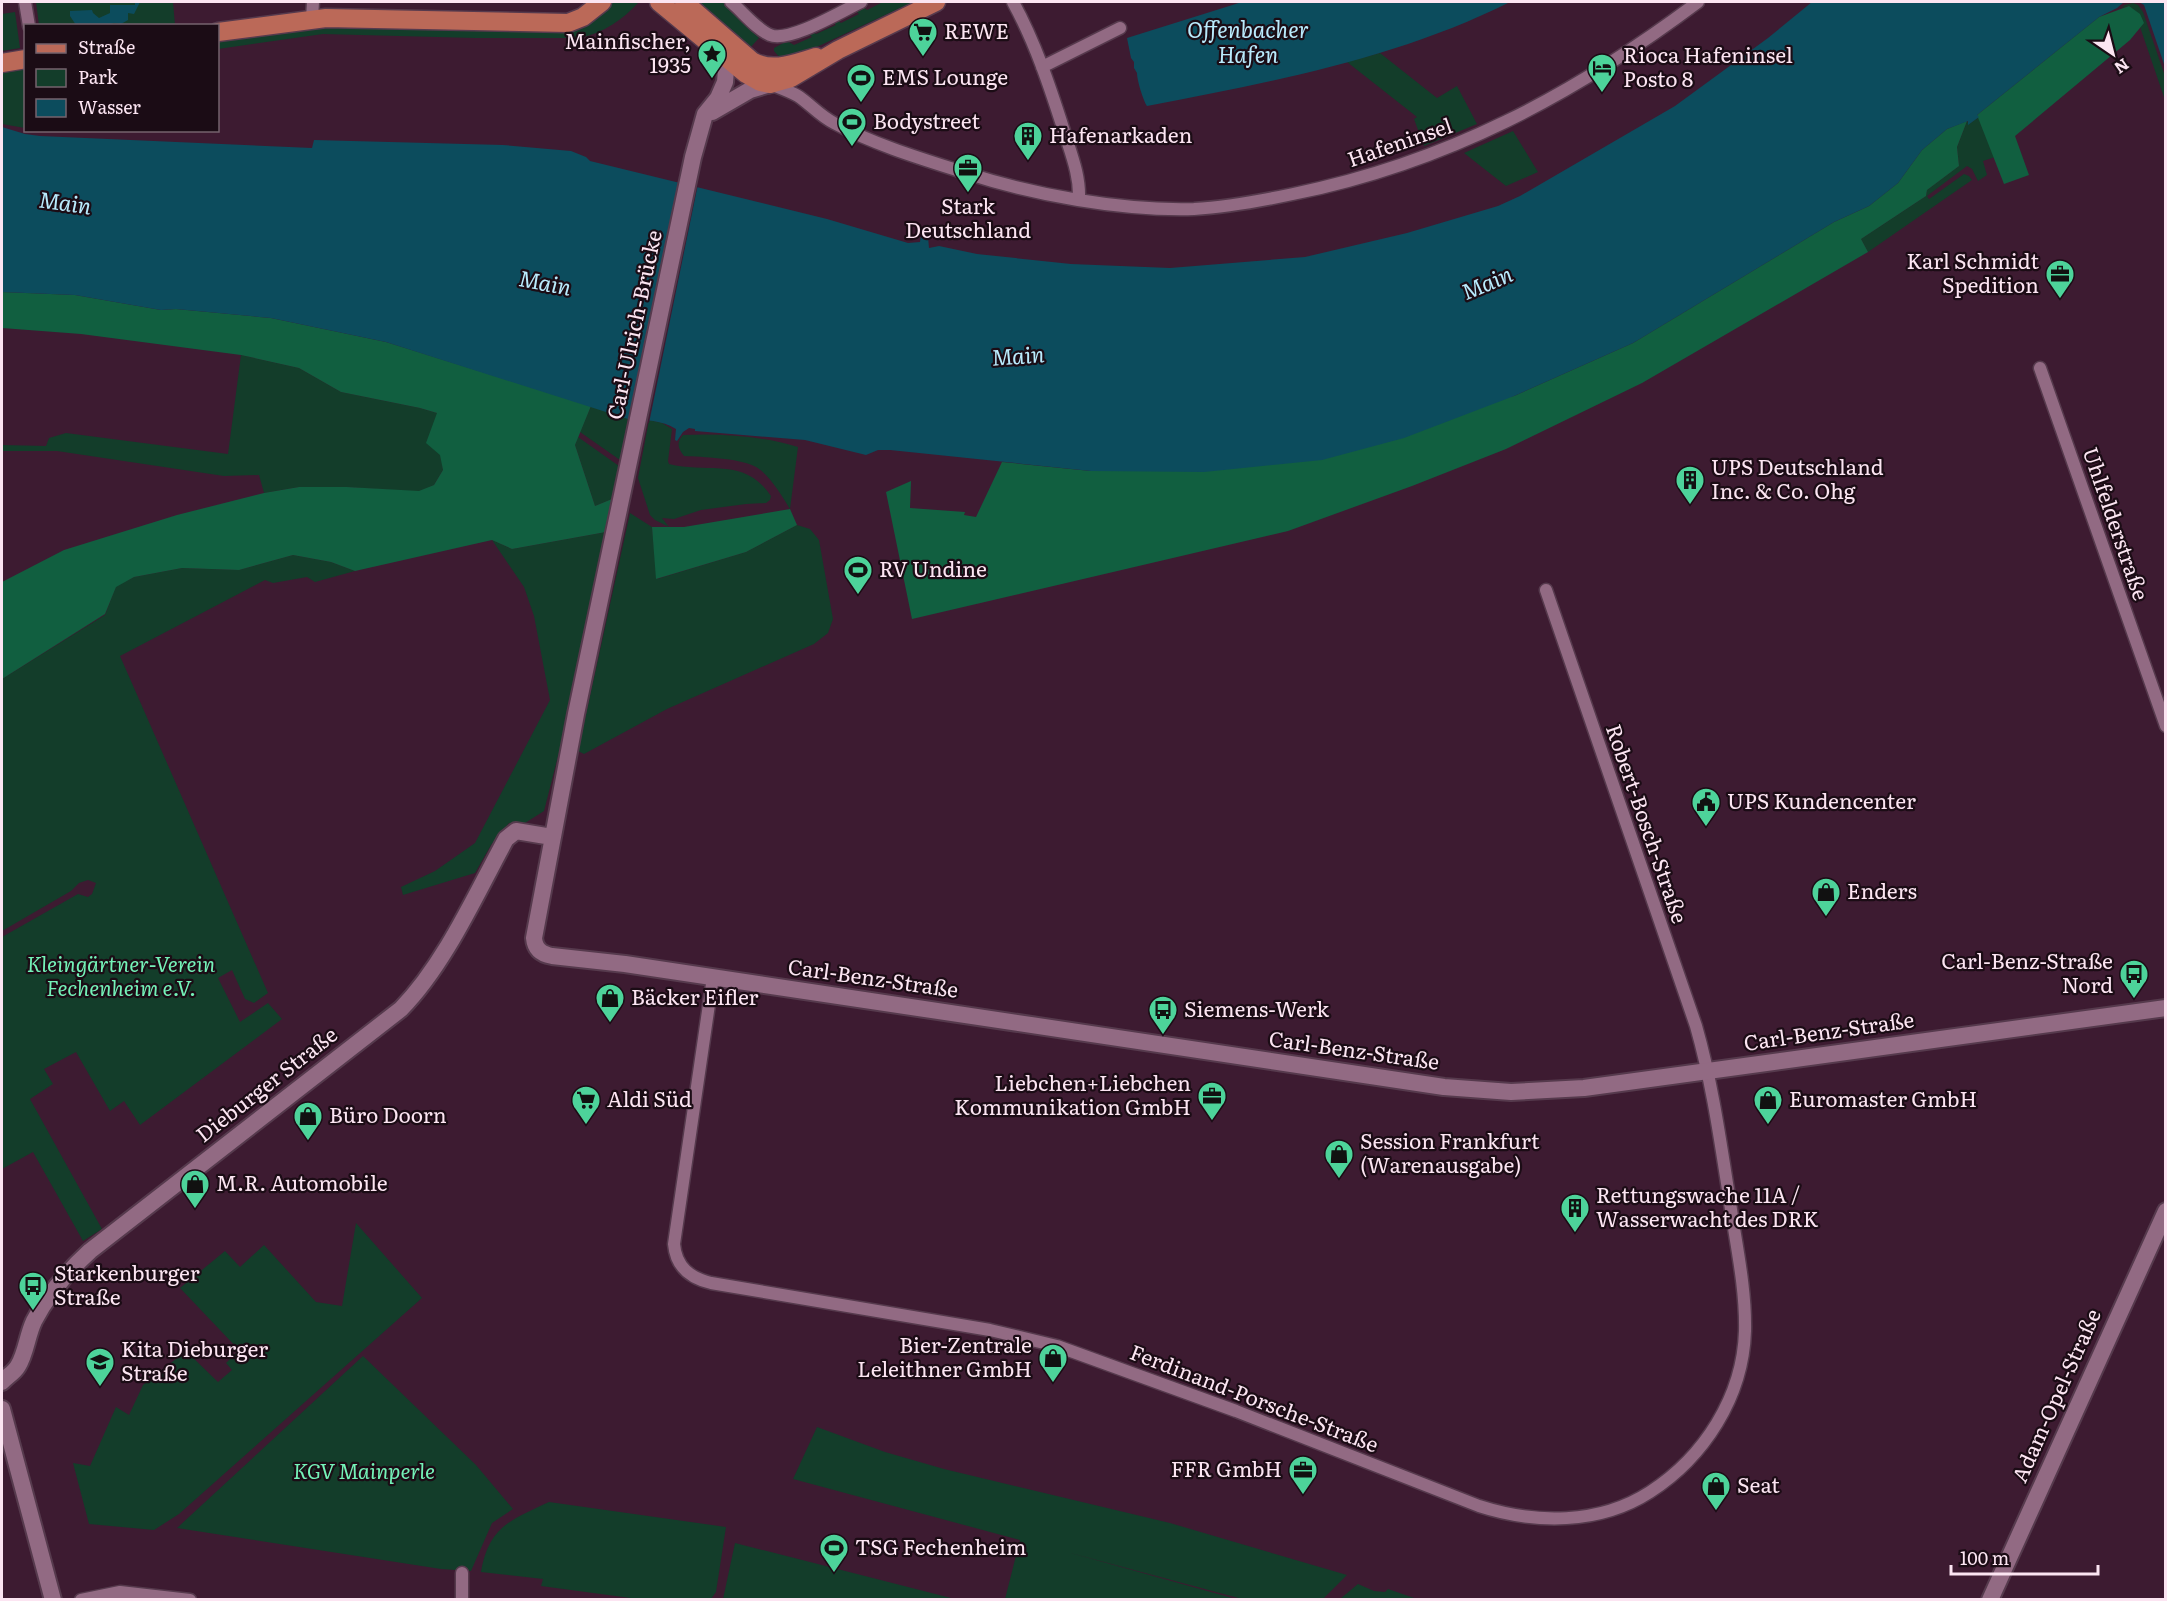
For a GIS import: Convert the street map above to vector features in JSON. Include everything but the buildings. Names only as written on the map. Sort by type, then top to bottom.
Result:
[{"type":"main road","points":[[551,23],[568,17],[587,2]]},
{"type":"main road","points":[[219,32],[313,10],[344,18],[551,23],[575,21],[602,2]]},
{"type":"main road","points":[[659,2],[752,76]]},
{"type":"main road","points":[[684,2],[752,76]]},
{"type":"main road","points":[[772,76],[838,50],[936,2]]},
{"type":"main road","points":[[718,98],[752,76],[772,76],[786,80],[838,50]]},
{"type":"main road","points":[[718,98],[726,75],[723,55]]},
{"type":"main road","points":[[2,63],[24,59]]},
{"type":"main road","points":[[703,121],[761,66],[772,76]]},
{"type":"main road","name":"Carl-Ulrich-Brücke","points":[[538,950],[534,938],[576,714],[693,157],[703,121],[710,106],[718,98]]},
{"type":"main road","name":"Dieburger Straße","points":[[2,1382],[18,1367],[26,1339],[35,1320],[51,1293],[70,1269],[90,1251],[401,1009],[432,970],[506,838],[511,833],[516,831],[552,837]]},
{"type":"main road","name":"Carl-Benz-Straße","points":[[538,950],[552,956],[713,977],[1479,1091],[1511,1092],[1584,1088],[2166,1008]]},
{"type":"main road","name":"Adam-Opel-Straße","points":[[1990,1599],[2166,1211]]},
{"type":"main road","points":[[2,1409],[53,1599]]},
{"type":"street","points":[[25,2],[29,24]]},
{"type":"street","points":[[731,2],[771,36],[794,33],[861,2]]},
{"type":"street","points":[[1013,2],[1042,67],[1080,182],[1079,199]]},
{"type":"street","name":"Hafeninsel","points":[[772,76],[831,122],[888,146],[976,176],[1079,199],[1138,208],[1217,207],[1329,187],[1378,174],[1456,145],[1522,114],[1586,78],[1635,47],[1698,2]]},
{"type":"street","points":[[1042,67],[1120,28]]},
{"type":"street","points":[[799,97],[801,73]]},
{"type":"street","name":"Uhlfelderstraße","points":[[2040,368],[2166,726]]},
{"type":"street","name":"Robert-Bosch-Straße","points":[[1546,590],[1696,1026],[1708,1071]]},
{"type":"street","name":"Ferdinand-Porsche-Straße","points":[[713,977],[674,1244],[677,1261],[690,1275],[711,1283],[990,1330],[1057,1347],[1236,1411],[1479,1506],[1530,1518],[1553,1519],[1596,1515],[1638,1500],[1663,1484],[1692,1457],[1712,1431],[1730,1400],[1743,1349],[1744,1314],[1735,1235],[1708,1071]]},
{"type":"street","points":[[462,1573],[462,1599]]},
{"type":"street","points":[[81,1599],[121,1596],[190,1599]]},
{"type":"green space","points":[[36,2],[173,2],[175,24],[39,24]]},
{"type":"green space","points":[[610,2],[639,2],[612,25],[580,38],[323,34],[219,49],[219,38],[324,24],[529,27]]},
{"type":"green space","points":[[695,2],[727,2],[737,11],[735,15],[759,38],[749,49]]},
{"type":"green space","points":[[879,2],[913,2],[806,52],[781,59],[774,51],[774,48],[787,41],[794,45],[812,37],[807,32],[811,29],[816,34],[836,25],[831,21],[836,18],[841,23],[859,14],[854,9],[862,6],[867,10],[881,3]]},
{"type":"green space","points":[[2133,3],[2138,5],[2143,12],[2165,76],[2165,100],[2140,27],[2143,23],[2129,6],[2121,8]]},
{"type":"green space","points":[[2129,6],[2140,14],[2144,23],[2130,40],[2015,136],[2029,175],[2004,184],[1977,115],[2099,17]]},
{"type":"green space","points":[[15,12],[20,48],[2,51],[2,14]]},
{"type":"green space","points":[[1380,53],[1437,98],[1457,86],[1477,124],[1424,146],[1414,119],[1417,117],[1347,62]]},
{"type":"green space","points":[[24,65],[24,128],[2,124],[2,69]]},
{"type":"green space","points":[[1979,117],[1995,157],[1983,161],[1987,175],[1978,181],[1972,169],[1967,166],[1927,196],[1929,199],[1964,174],[1972,180],[1868,252],[1861,239],[1926,196],[1927,190],[1959,166],[1957,147],[1967,121],[1969,124]]},
{"type":"green space","points":[[1967,121],[1957,147],[1959,166],[1927,190],[1926,196],[1861,239],[1868,252],[1642,383],[1506,449],[1288,531],[912,619],[886,492],[911,481],[910,508],[965,512],[964,515],[976,517],[1002,462],[1091,471],[1514,396],[1633,343],[1834,222],[1869,206],[1898,183],[1922,150],[1947,129]]},
{"type":"green space","points":[[1513,131],[1538,172],[1506,186],[1464,153]]},
{"type":"green space","points":[[2,292],[75,295],[161,310],[176,309],[271,318],[386,342],[591,406],[575,445],[595,506],[612,499],[606,532],[512,549],[492,540],[355,571],[331,562],[293,555],[239,570],[182,568],[134,577],[116,587],[105,614],[2,679],[2,582],[64,550],[177,515],[264,493],[299,487],[419,491],[434,485],[443,470],[440,455],[426,443],[437,413],[341,392],[299,368],[241,355],[81,334],[2,328]]},
{"type":"green space","points":[[241,355],[299,368],[341,392],[437,413],[443,470],[434,485],[419,492],[347,487],[299,487],[264,493],[259,475],[224,476],[57,451],[2,451],[2,445],[46,446],[49,438],[66,433],[228,454]]},
{"type":"green space","points":[[591,406],[628,419],[620,460],[580,432]]},
{"type":"green space","points":[[649,420],[662,423],[672,429],[669,464],[737,471],[760,484],[771,496],[770,500],[766,503],[701,510],[674,519],[662,518],[669,527],[655,520],[650,515],[638,478]]},
{"type":"green space","points":[[683,435],[741,436],[798,447],[790,509],[769,479],[754,466],[710,457],[684,456],[679,446]]},
{"type":"green space","points":[[578,437],[619,466],[612,499],[595,506],[575,445]]},
{"type":"green space","points":[[790,509],[797,525],[746,552],[656,579],[652,527],[684,527]]},
{"type":"green space","points":[[630,513],[652,527],[657,579],[746,552],[797,525],[810,529],[819,540],[833,619],[828,633],[814,644],[667,709],[584,754],[578,751]]},
{"type":"green space","points":[[606,532],[575,690],[544,811],[525,823],[509,823],[491,845],[475,873],[403,895],[401,887],[435,871],[475,843],[550,700],[534,616],[524,587],[492,540],[512,549]]},
{"type":"green space","name":"Kleingärtner-Verein Fechenheim e.V.","points":[[293,555],[331,562],[355,571],[315,582],[307,577],[273,583],[265,580],[120,656],[268,993],[254,1003],[245,999],[232,970],[218,978],[240,1022],[268,1003],[282,1019],[140,1125],[124,1101],[110,1111],[76,1052],[44,1069],[53,1084],[30,1099],[102,1229],[83,1241],[33,1152],[2,1169],[2,937],[78,894],[88,897],[92,894],[96,883],[88,880],[79,883],[71,891],[2,931],[2,679],[105,615],[116,586],[134,577],[182,568],[239,570]]},
{"type":"green space","points":[[356,1223],[422,1298],[179,1514],[154,1530],[89,1524],[73,1463],[90,1466],[116,1407],[129,1415],[143,1385],[186,1351],[218,1382],[232,1370],[226,1363],[239,1350],[180,1288],[225,1251],[240,1267],[264,1245],[316,1302],[342,1306]]},
{"type":"green space","name":"KGV Mainperle","points":[[363,1356],[476,1465],[513,1509],[492,1523],[471,1571],[441,1569],[177,1528]]},
{"type":"green space","points":[[817,1427],[885,1452],[944,1469],[1170,1523],[1347,1575],[1323,1599],[1242,1599],[1067,1552],[1236,1599],[1005,1599],[1020,1540],[793,1479]]},
{"type":"green space","points":[[549,1502],[726,1527],[716,1592],[711,1599],[638,1599],[541,1586],[543,1579],[481,1572],[490,1544],[496,1534],[513,1520]]},
{"type":"green space","points":[[735,1543],[955,1599],[723,1599]]},
{"type":"green space","points":[[1358,1584],[1374,1591],[1385,1592],[1388,1589],[1417,1599],[1340,1599]]},
{"type":"water","points":[[135,2],[140,2],[134,14],[128,13],[128,20],[121,24],[75,24],[70,16],[70,11],[92,10],[99,18],[110,13],[110,5],[135,5]]},
{"type":"water","name":"Offenbacher Hafen","points":[[1242,2],[1510,2],[1467,22],[1378,54],[1286,78],[1147,106],[1140,90],[1127,38]]},
{"type":"water","name":"Main","points":[[1812,2],[2124,2],[2099,17],[1977,115],[1979,117],[1968,125],[1968,121],[1947,129],[1922,150],[1898,183],[1869,206],[1834,222],[1633,343],[1514,396],[1404,438],[1322,460],[1204,472],[1091,471],[890,450],[878,450],[866,455],[805,440],[695,431],[689,428],[677,441],[675,440],[676,429],[665,424],[628,419],[386,342],[271,318],[176,309],[161,310],[75,295],[2,292],[2,127],[40,136],[312,148],[314,140],[503,145],[571,151],[590,161],[827,219],[908,243],[920,242],[921,235],[928,237],[929,248],[939,246],[977,254],[1071,264],[1170,268],[1305,257],[1407,233],[1498,206],[1520,196],[1675,106],[1768,38]]},
{"type":"water","points":[[2139,2],[2165,2],[2165,67],[2144,5]]},
{"type":"pier","points":[[679,179],[698,184],[649,423],[628,422]]},
{"type":"place","name":"REWE","points":[[923,58]]},
{"type":"place","name":"Mainfischer, 1935","points":[[712,80]]},
{"type":"place","name":"Rioca Hafeninsel Posto 8","points":[[1602,94]]},
{"type":"place","name":"EMS Lounge","points":[[861,104]]},
{"type":"place","name":"Bodystreet","points":[[852,148]]},
{"type":"place","name":"Hafenarkaden","points":[[1028,162]]},
{"type":"place","name":"Stark Deutschland","points":[[968,194]]},
{"type":"place","name":"Karl Schmidt Spedition","points":[[2060,300]]},
{"type":"place","name":"UPS Deutschland Inc. & Co. Ohg","points":[[1690,506]]},
{"type":"place","name":"RV Undine","points":[[858,596]]},
{"type":"place","name":"UPS Kundencenter","points":[[1706,828]]},
{"type":"place","name":"Enders","points":[[1826,918]]},
{"type":"place","name":"Carl-Benz-Straße Nord","points":[[2134,1000]]},
{"type":"place","name":"Bäcker Eifler","points":[[610,1024]]},
{"type":"place","name":"Siemens-Werk","points":[[1163,1036]]},
{"type":"place","name":"Liebchen+Liebchen Kommunikation GmbH","points":[[1212,1122]]},
{"type":"place","name":"Aldi Süd","points":[[586,1126]]},
{"type":"place","name":"Euromaster GmbH","points":[[1768,1126]]},
{"type":"place","name":"Büro Doorn","points":[[308,1142]]},
{"type":"place","name":"Session Frankfurt (Warenausgabe)","points":[[1339,1180]]},
{"type":"place","name":"M.R. Automobile","points":[[195,1210]]},
{"type":"place","name":"Rettungswache 11A / Wasserwacht des DRK","points":[[1575,1234]]},
{"type":"place","name":"Starkenburger Straße","points":[[33,1312]]},
{"type":"place","name":"Bier-Zentrale Leleithner GmbH","points":[[1053,1384]]},
{"type":"place","name":"Kita Dieburger Straße","points":[[100,1388]]},
{"type":"place","name":"FFR GmbH","points":[[1303,1496]]},
{"type":"place","name":"Seat","points":[[1716,1512]]},
{"type":"place","name":"TSG Fechenheim","points":[[834,1574]]}]
